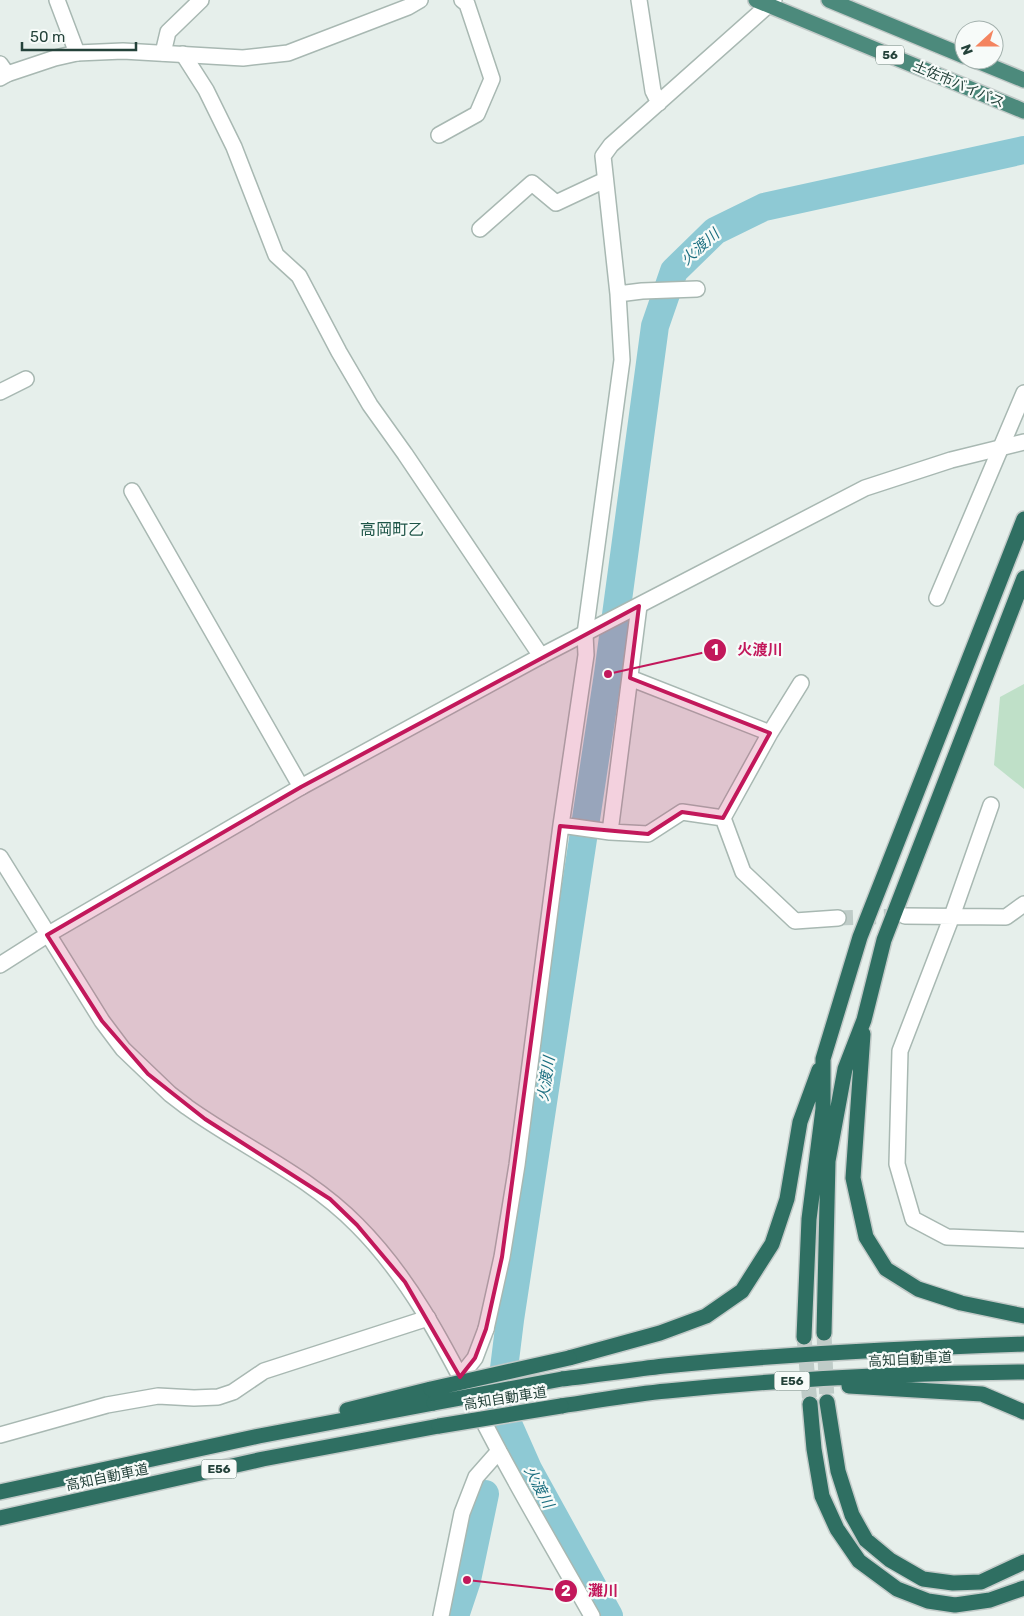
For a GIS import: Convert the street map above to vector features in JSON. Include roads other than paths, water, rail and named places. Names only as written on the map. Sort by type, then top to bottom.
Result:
[{"type":"highway","name":"土佐市バイパス","points":[[829,0],[954,52]]},
{"type":"highway","name":"土佐市バイパス","points":[[766,2],[1024,111]]},
{"type":"highway","name":"土佐市バイパス","points":[[999,70],[1024,80]]},
{"type":"highway","points":[[433,1396],[660,1333],[706,1316],[742,1290],[772,1244],[787,1199],[800,1122],[823,1059],[860,937],[1024,519]]},
{"type":"highway","points":[[824,1333],[828,1161],[845,1069],[864,1020],[884,940],[1024,578]]},
{"type":"highway","points":[[864,1020],[853,1178],[866,1237],[886,1269],[918,1289],[961,1303],[1024,1316]]},
{"type":"highway","points":[[804,1337],[809,1219],[823,1109],[823,1059]]},
{"type":"highway","name":"高知自動車道","points":[[0,1492],[259,1436],[335,1413],[433,1396],[663,1366],[924,1347],[1024,1344]]},
{"type":"highway","name":"高知自動車道","points":[[0,1518],[263,1459],[439,1426],[666,1391],[925,1373],[1024,1372]]},
{"type":"highway","points":[[787,1382],[982,1394],[1024,1412]]},
{"type":"highway","points":[[827,1402],[838,1472],[852,1515],[866,1540],[890,1560],[923,1579],[953,1584],[981,1582],[1024,1562]]},
{"type":"highway","points":[[810,1404],[814,1449],[822,1496],[837,1529],[859,1561],[897,1589],[928,1601],[955,1606],[990,1600],[1024,1588]]},
{"type":"street","points":[[57,0],[77,53]]},
{"type":"street","points":[[163,53],[168,32],[201,0]]},
{"type":"street","points":[[2,72],[77,53],[123,50],[243,58],[288,53],[408,7],[420,0]]},
{"type":"street","points":[[439,135],[477,114],[492,79],[467,4],[462,0]]},
{"type":"street","points":[[639,0],[653,92],[659,103]]},
{"type":"street","points":[[460,1377],[475,1358],[486,1329],[502,1257],[517,1165],[565,826],[622,360],[618,294],[603,156],[610,145],[659,103],[766,2]]},
{"type":"street","points":[[183,54],[206,90],[234,147],[276,255],[299,276],[339,352],[370,405],[541,656]]},
{"type":"street","points":[[480,229],[532,183],[556,203],[605,180]]},
{"type":"street","points":[[618,294],[697,289]]},
{"type":"street","points":[[0,392],[26,379]]},
{"type":"street","points":[[938,598],[1024,393]]},
{"type":"street","points":[[0,965],[47,935],[301,787],[541,656],[865,488],[951,460],[1024,442]]},
{"type":"street","points":[[132,491],[301,787]]},
{"type":"street","points":[[605,831],[630,678],[634,609]]},
{"type":"street","points":[[630,678],[770,733]]},
{"type":"street","points":[[800,683],[723,818],[743,872],[795,921],[838,918]]},
{"type":"street","points":[[991,805],[952,916],[900,1051],[897,1164],[913,1219],[948,1237],[1024,1240]]},
{"type":"street","points":[[565,826],[648,834],[682,812],[723,818]]},
{"type":"street","points":[[0,857],[102,1021],[124,1049],[170,1094],[187,1107],[301,1178],[330,1199],[382,1252],[405,1282],[428,1318],[499,1451],[592,1616]]},
{"type":"street","points":[[906,916],[1006,917],[1024,904]]},
{"type":"street","points":[[0,1435],[107,1405],[158,1396],[218,1397],[233,1392],[264,1371],[428,1318]]},
{"type":"street","points":[[441,1616],[462,1513],[476,1476],[499,1451]]},
{"type":"waterway","name":"火渡川","points":[[497,1425],[510,1320],[608,674],[655,326],[674,271],[715,231],[764,207],[1024,150]]},
{"type":"waterway","name":"火渡川","points":[[501,1408],[528,1469],[609,1616]]},
{"type":"waterway","points":[[455,1616],[467,1580],[485,1494]]},
{"type":"tunnel","points":[[838,918],[904,916]]},
{"type":"tunnel","points":[[824,1333],[827,1402]]},
{"type":"tunnel","points":[[804,1337],[810,1404]]},
{"type":"place","name":"火渡川","points":[[608,674]]},
{"type":"place","name":"灘川","points":[[467,1580]]},
{"type":"district","name":"高岡町乙","points":[[392,529]]}]
